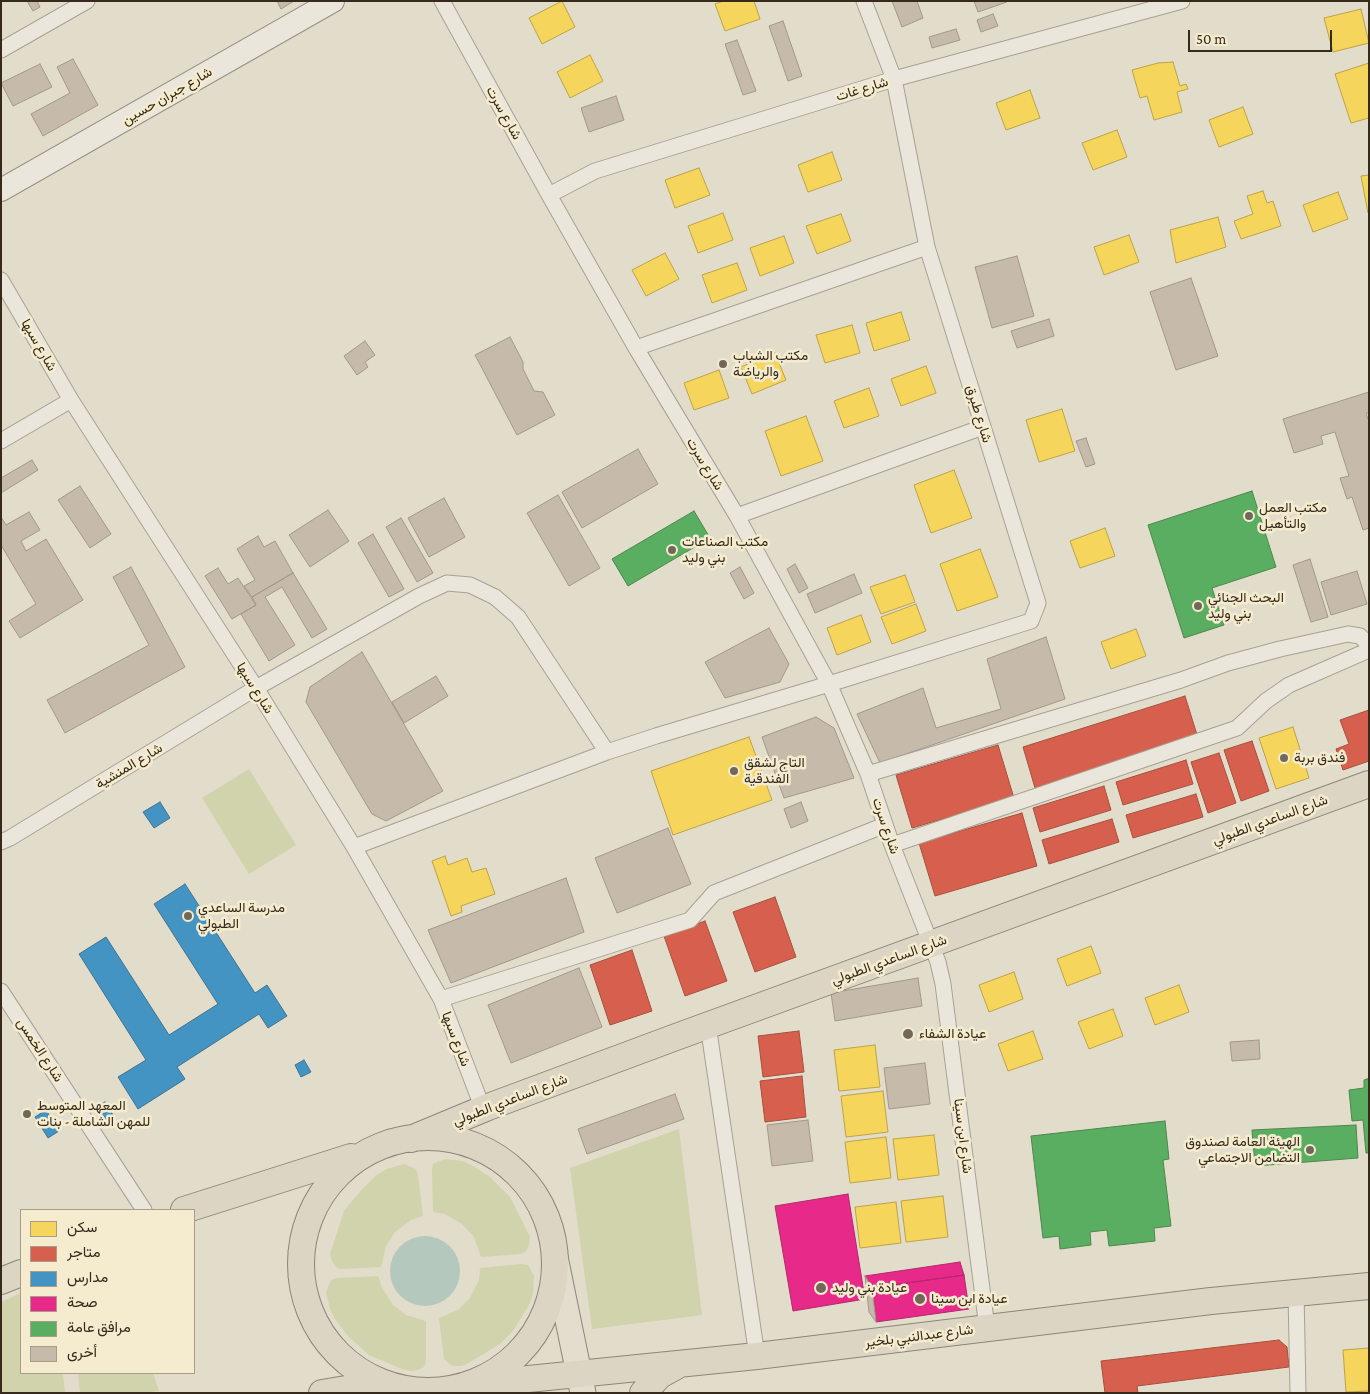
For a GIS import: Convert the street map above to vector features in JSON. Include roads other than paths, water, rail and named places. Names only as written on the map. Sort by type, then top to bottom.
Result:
[{"type":"highway","name":"شارع الساعدي الطبولي","points":[[412,1139],[483,1109],[708,1025],[1369,784]]},
{"type":"highway","points":[[187,1209],[340,1161],[370,1149],[412,1139],[436,1136],[462,1140],[487,1150],[509,1164],[527,1184],[542,1206],[551,1231],[555,1257],[552,1294],[547,1311],[534,1336],[516,1357],[494,1374],[469,1385],[448,1390],[423,1392],[382,1384],[356,1370],[334,1350],[318,1329],[307,1305],[301,1280],[301,1253],[305,1227],[315,1203],[330,1181],[348,1163],[370,1149]]},
{"type":"highway","points":[[1,1282],[20,1273]]},
{"type":"highway","name":"شارع عبدالنبي بلخير","points":[[469,1385],[581,1383],[682,1363],[757,1356],[1296,1292],[1369,1286]]},
{"type":"highway","points":[[643,1393],[660,1375],[682,1363]]},
{"type":"highway","points":[[322,1393],[382,1384]]},
{"type":"main road","name":"شارع جبران حسين","points":[[1,190],[333,1]]},
{"type":"main road","points":[[555,1257],[581,1383]]},
{"type":"street","points":[[1,50],[67,6],[87,1]]},
{"type":"street","name":"شارع سرت","points":[[442,1],[636,348],[737,516],[829,684],[868,774],[892,844],[932,944]]},
{"type":"street","name":"شارع طبرق","points":[[829,684],[1031,621],[1038,603],[927,247],[894,79],[864,1]]},
{"type":"street","name":"شارع غات","points":[[549,195],[595,171],[894,79],[1182,1]]},
{"type":"street","points":[[636,348],[927,247]]},
{"type":"street","name":"شارع سبها","points":[[1,280],[71,400],[256,688],[354,848],[441,999],[483,1109]]},
{"type":"street","points":[[1,441],[71,400]]},
{"type":"street","points":[[737,516],[983,427]]},
{"type":"street","name":"شارع المنشية","points":[[1,842],[256,688],[419,596],[447,583],[470,585],[495,596],[518,617],[607,752]]},
{"type":"street","points":[[868,774],[1181,680],[1228,663],[1280,649],[1348,634],[1360,636],[1369,645]]},
{"type":"street","points":[[892,844],[1237,728],[1266,701],[1289,685],[1369,650]]},
{"type":"street","points":[[354,848],[607,752],[829,684]]},
{"type":"street","points":[[441,999],[690,920],[714,893],[885,825]]},
{"type":"street","name":"شارع ابن سينا","points":[[932,944],[943,984],[987,1328]]},
{"type":"street","name":"شارع الخمس","points":[[1,991],[143,1209]]},
{"type":"street","points":[[708,1025],[757,1356]]},
{"type":"street","points":[[1296,1292],[1298,1393]]},
{"type":"place","name":"مكتب الشباب والرياضة","points":[[723,364]]},
{"type":"place","name":"مكتب العمل والتأهيل","points":[[1249,516]]},
{"type":"place","name":"مكتب الصناعات بني وليد","points":[[672,550]]},
{"type":"place","name":"البحث الجنائي بني وليد","points":[[1198,606]]},
{"type":"place","name":"فندق بربة","points":[[1284,758]]},
{"type":"place","name":"التاج لشقق الفندقية","points":[[734,771]]},
{"type":"place","name":"مدرسة الساعدي الطبولي","points":[[188,916]]},
{"type":"place","name":"عيادة الشفاء","points":[[908,1034]]},
{"type":"place","name":"المعهد المتوسط للمهن الشاملة - بنات","points":[[27,1114]]},
{"type":"place","name":"الهيئة العامة لصندوق التضامن الاجتماعي","points":[[1310,1150]]},
{"type":"place","name":"عيادة بني وليد","points":[[821,1288]]},
{"type":"place","name":"عيادة ابن سينا","points":[[920,1299]]}]
